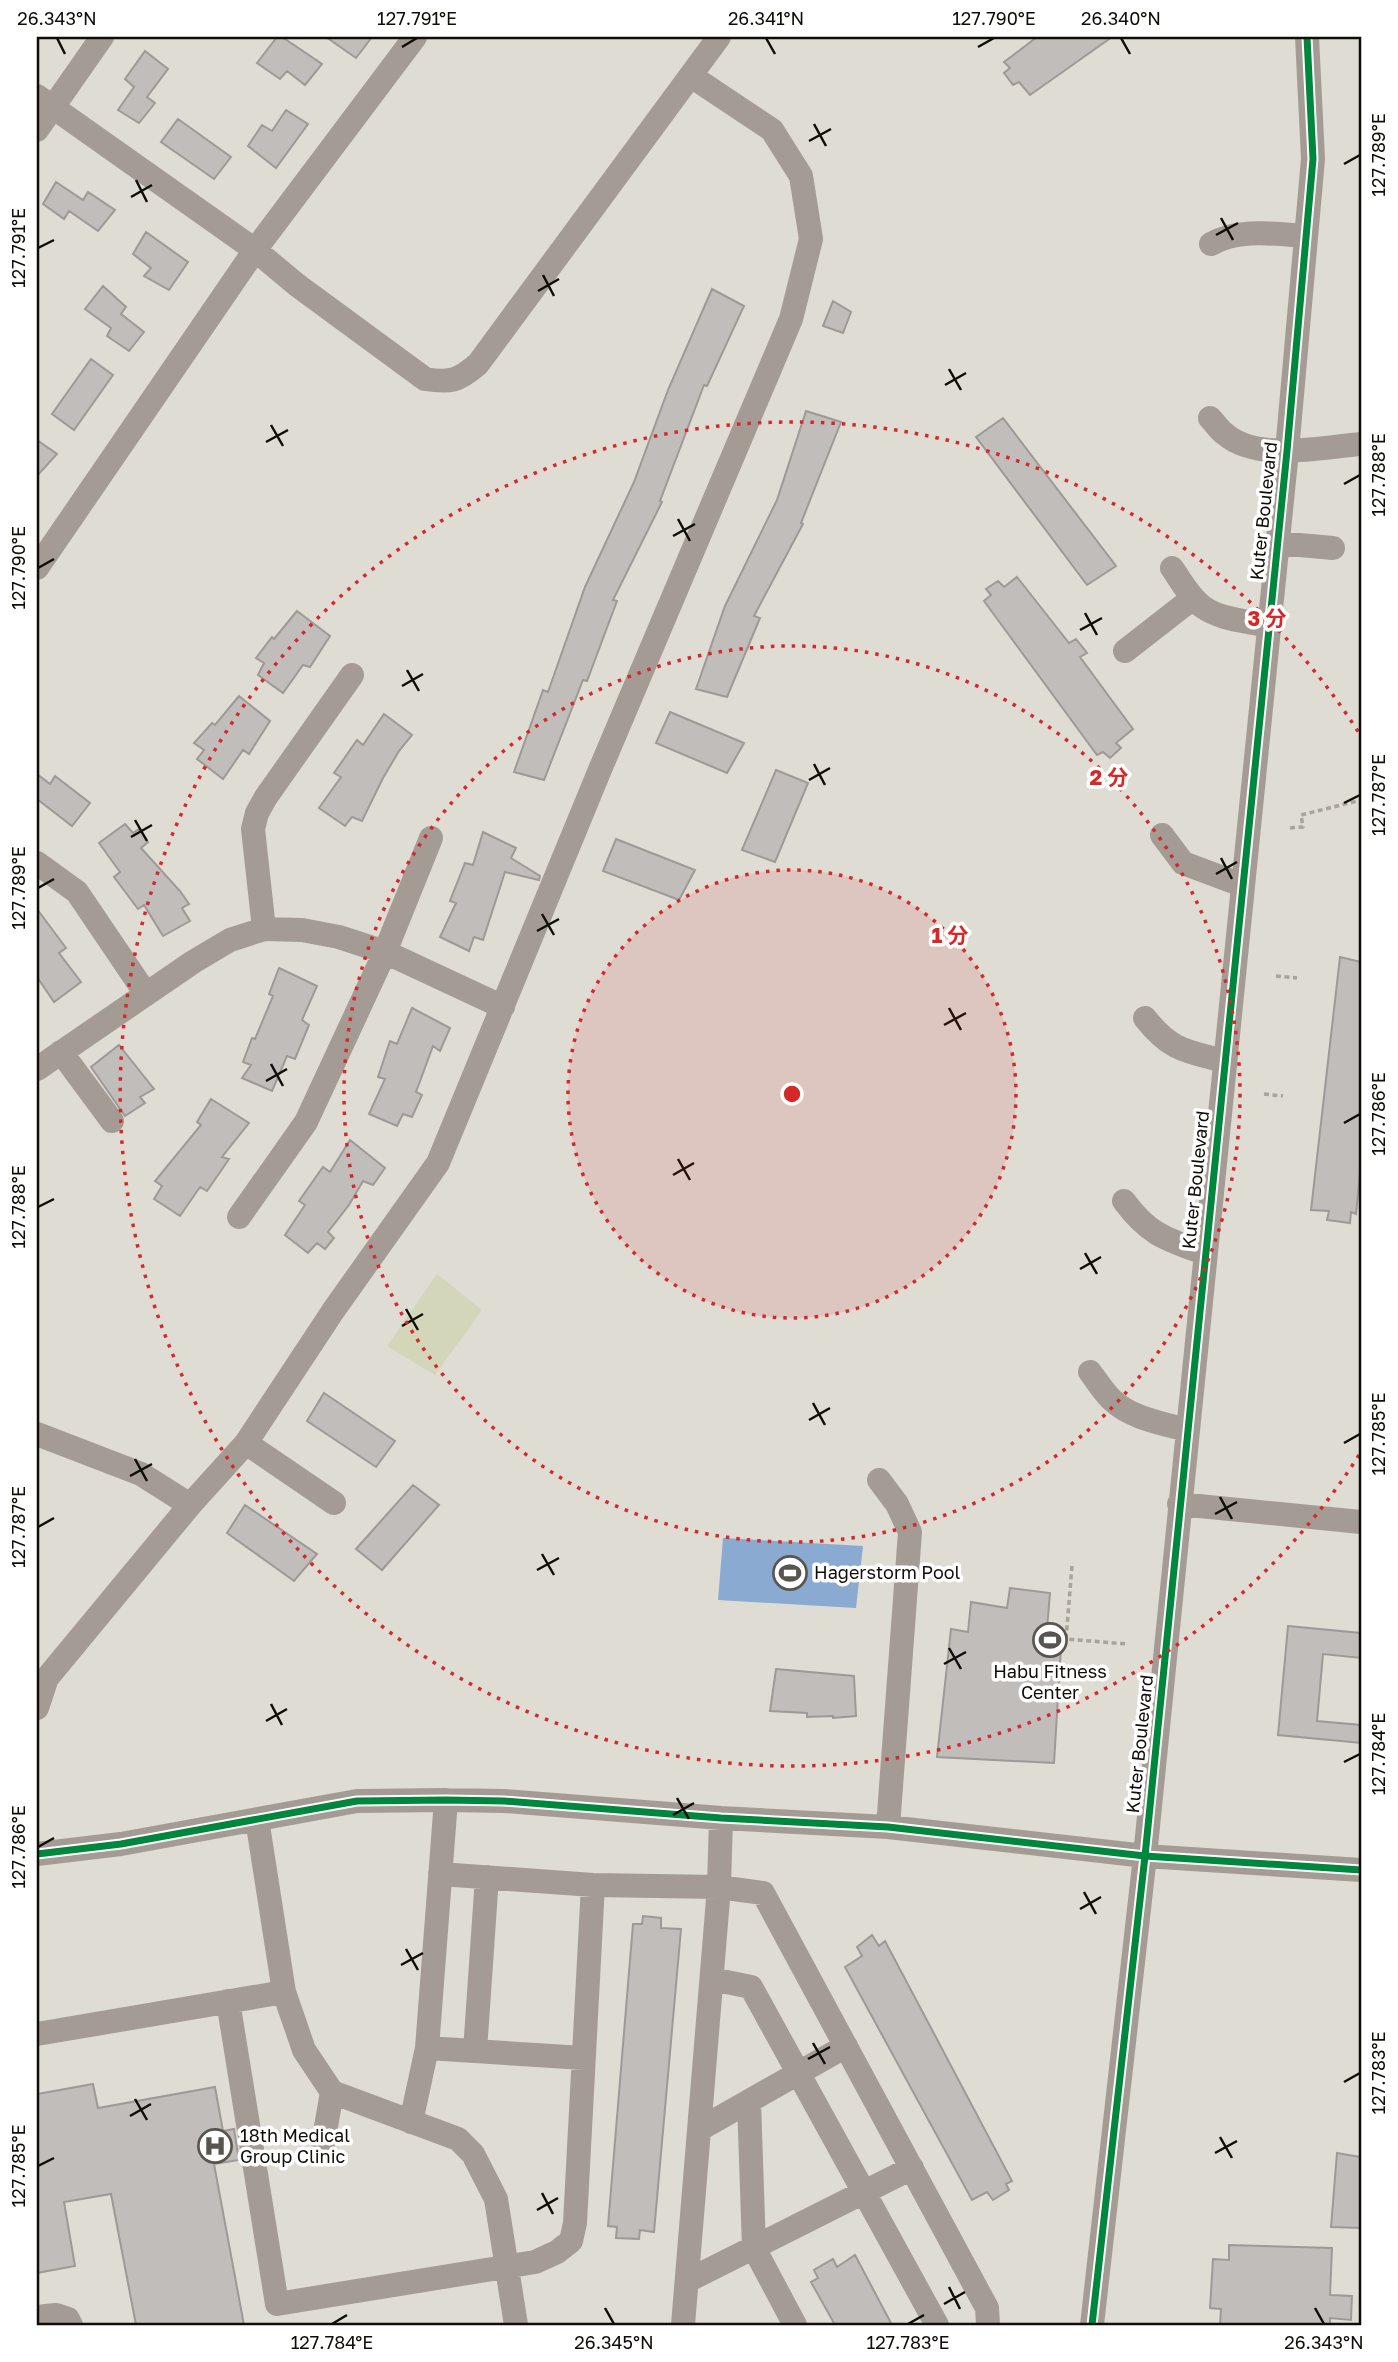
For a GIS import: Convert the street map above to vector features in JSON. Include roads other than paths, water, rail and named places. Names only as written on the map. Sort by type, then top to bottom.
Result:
[{"type":"street","points":[[37,130],[44,102],[102,37]]},
{"type":"street","points":[[37,568],[255,250],[415,37]]},
{"type":"street","points":[[44,102],[255,250],[297,285],[425,379],[445,382],[461,378],[478,363],[719,37]]},
{"type":"street","name":"Kuter Boulevard","points":[[1092,2325],[1145,1856],[1287,451],[1313,159],[1307,37]]},
{"type":"street","points":[[37,1708],[47,1678],[190,1505],[246,1443],[332,1311],[438,1163],[599,772],[791,319],[811,239],[801,176],[788,151],[772,130],[691,76]]},
{"type":"street","points":[[1211,244],[1224,237],[1240,235],[1306,236]]},
{"type":"street","points":[[1210,418],[1226,436],[1250,447],[1287,451],[1361,443]]},
{"type":"street","points":[[1277,543],[1333,548]]},
{"type":"street","points":[[1172,568],[1193,598],[1204,608],[1221,616],[1268,626]]},
{"type":"street","points":[[1125,651],[1193,598]]},
{"type":"street","points":[[264,929],[253,829],[257,813],[352,675]]},
{"type":"street","points":[[1163,835],[1183,863],[1242,884]]},
{"type":"street","points":[[239,1217],[306,1122],[385,952],[431,838]]},
{"type":"street","points":[[37,863],[77,892],[146,994]]},
{"type":"street","points":[[37,1069],[192,962],[230,940],[264,929],[302,930],[339,937],[385,952],[503,1007]]},
{"type":"street","points":[[1145,1018],[1168,1043],[1224,1061]]},
{"type":"street","points":[[61,1052],[111,1121]]},
{"type":"street","points":[[1124,1201],[1149,1230],[1205,1253]]},
{"type":"street","points":[[1090,1372],[1111,1399],[1124,1409],[1186,1430]]},
{"type":"street","points":[[37,1434],[141,1474],[190,1505]]},
{"type":"street","points":[[246,1443],[334,1503]]},
{"type":"street","points":[[879,1480],[897,1504],[910,1532],[888,1827]]},
{"type":"street","points":[[1179,1504],[1361,1522]]},
{"type":"street","points":[[37,1854],[121,1844],[357,1801],[446,1800],[504,1801],[721,1818],[888,1827],[1145,1856],[1361,1870]]},
{"type":"street","points":[[411,2122],[427,2048],[446,1800]]},
{"type":"street","points":[[683,2325],[719,1887],[721,1818]]},
{"type":"street","points":[[257,1819],[284,1992],[304,2050],[332,2092],[457,2139],[473,2154],[496,2199],[516,2325]]},
{"type":"street","points":[[440,1874],[593,1885],[719,1887],[763,1893],[987,2308],[988,2325]]},
{"type":"street","points":[[475,2051],[487,1877]]},
{"type":"street","points":[[228,2001],[277,2304],[535,2262],[557,2252],[571,2241],[575,2223],[593,1885]]},
{"type":"street","points":[[712,1979],[751,1987],[937,2325]]},
{"type":"street","points":[[37,2034],[284,1992]]},
{"type":"street","points":[[699,2129],[846,2046]]},
{"type":"street","points":[[427,2048],[583,2058]]},
{"type":"street","points":[[323,2144],[332,2092]]},
{"type":"street","points":[[749,2101],[754,2248],[795,2325]]},
{"type":"street","points":[[687,2281],[912,2168]]},
{"type":"street","points":[[37,2317],[56,2315],[68,2319],[71,2325]]},
{"type":"water","name":"Hagerstorm Pool","points":[[723,1538],[863,1546],[856,1608],[718,1600]]},
{"type":"place","name":"Hagerstorm Pool","points":[[790,1573]]},
{"type":"place","name":"Habu Fitness Center","points":[[1050,1640]]},
{"type":"place","name":"18th Medical Group Clinic","points":[[215,2146]]}]
